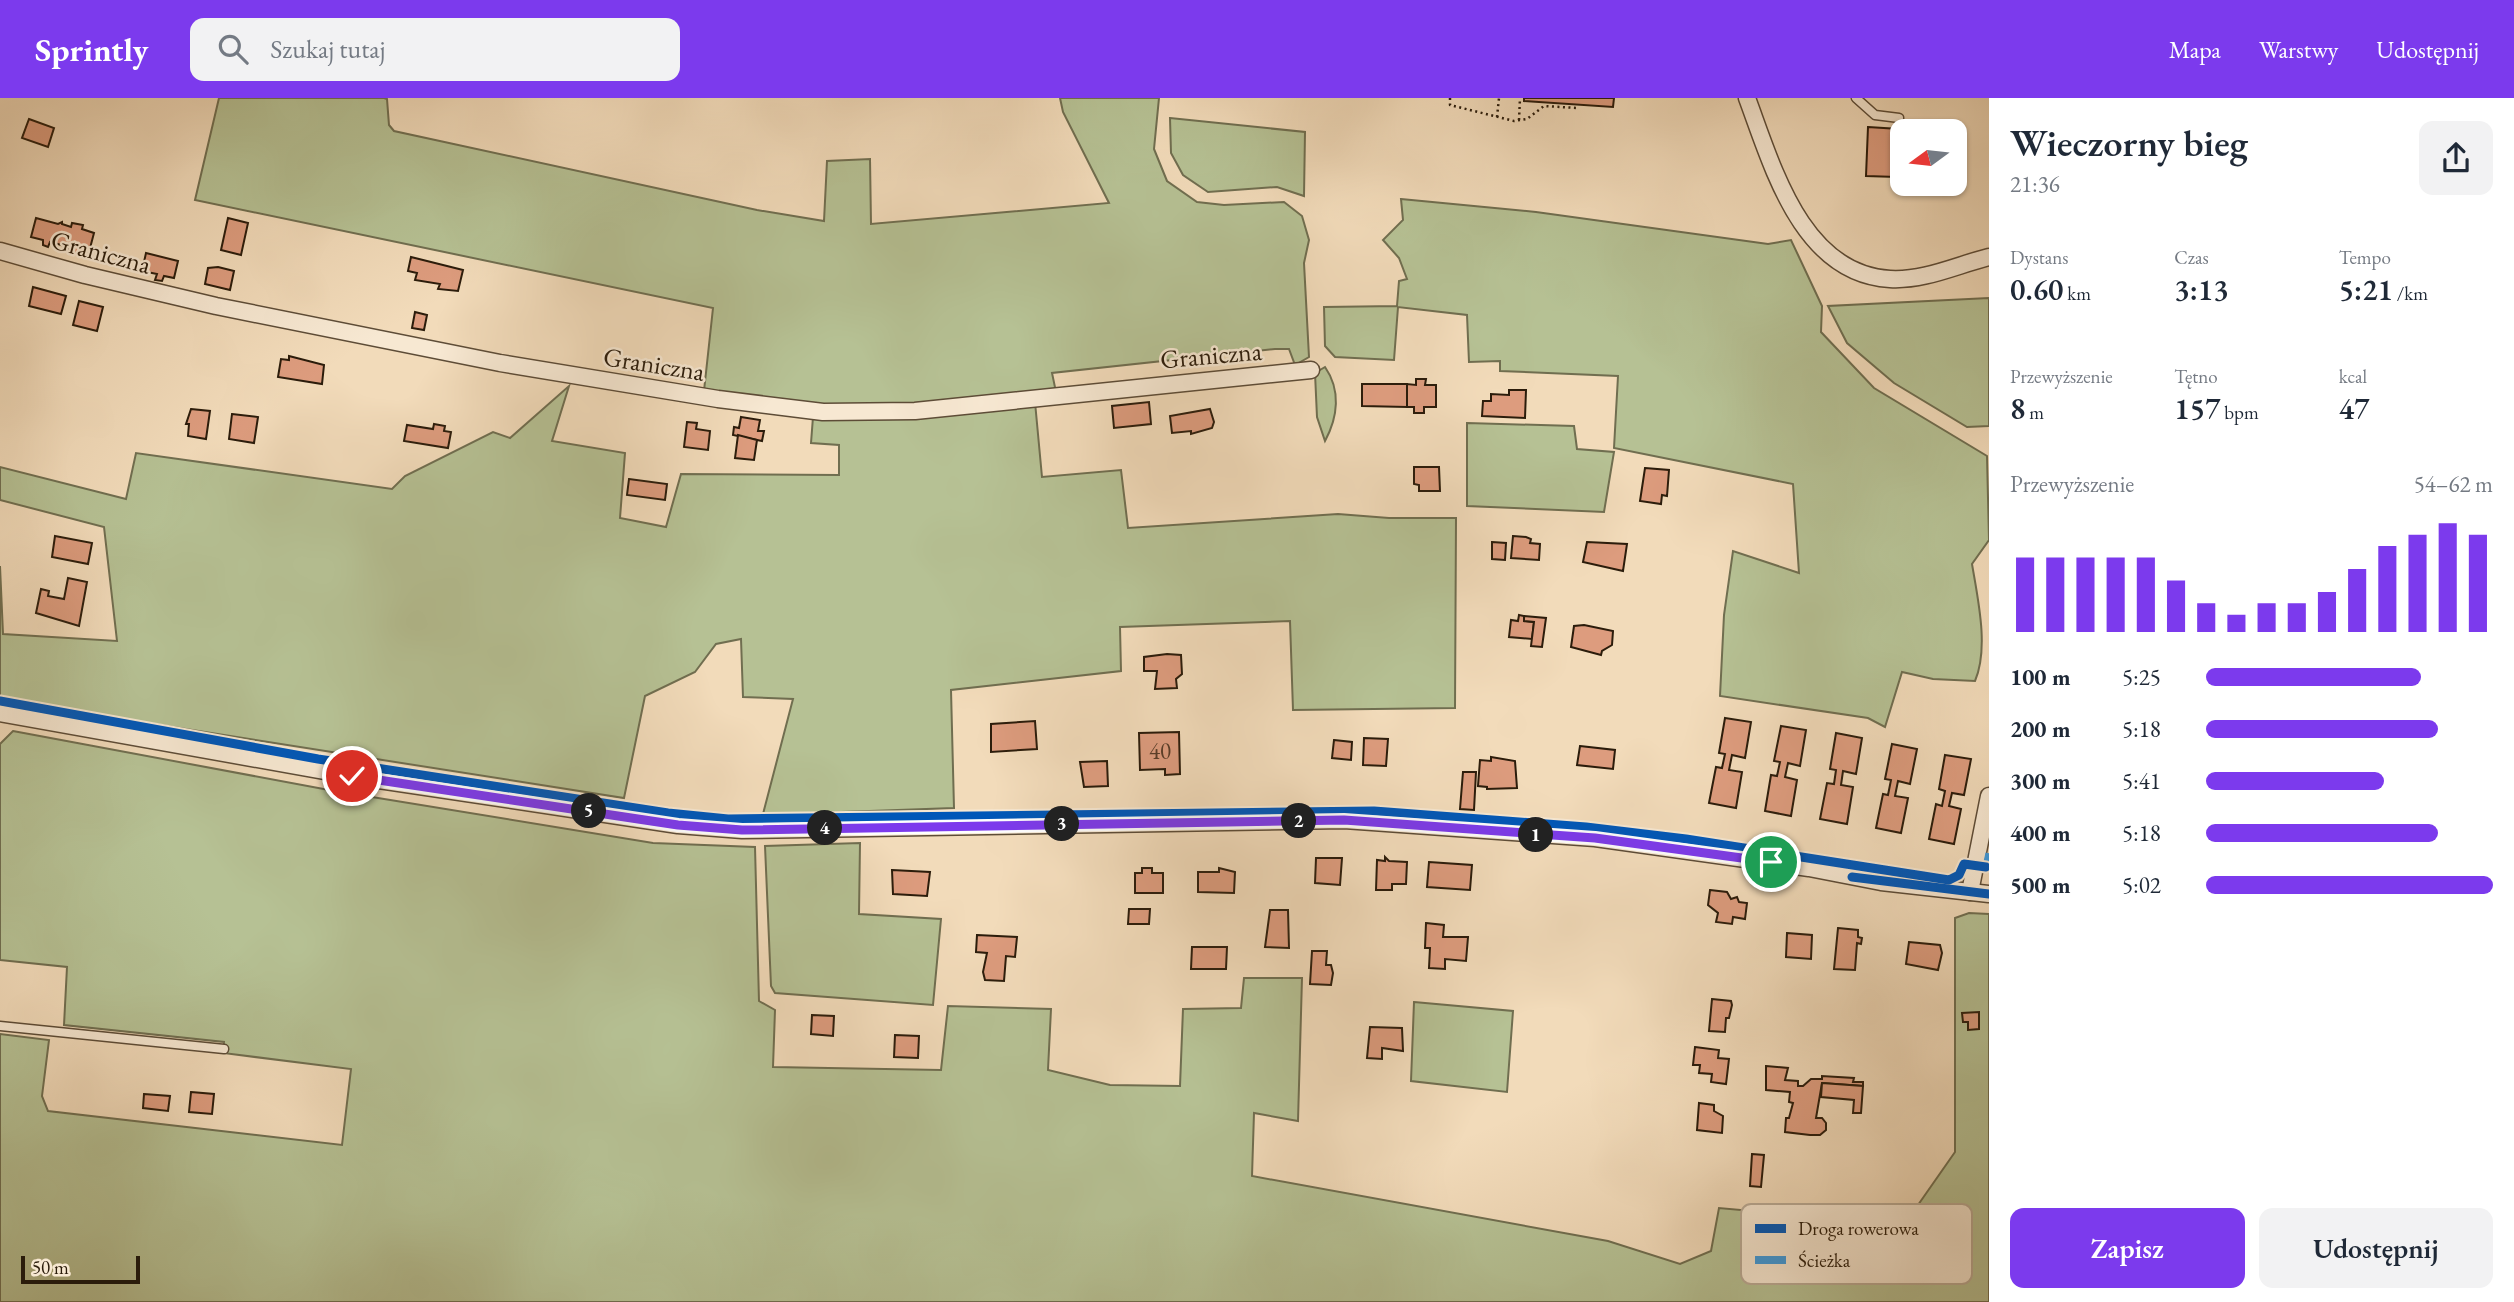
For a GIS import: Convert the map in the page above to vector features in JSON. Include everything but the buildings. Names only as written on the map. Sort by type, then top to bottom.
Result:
[{"type":"street","points":[[1747,98],[1806,233],[1824,252],[1854,272],[1890,279],[1922,277],[1989,257]]},
{"type":"street","name":"Graniczna","points":[[0,250],[85,275],[216,306],[500,363],[718,399],[823,412],[915,411],[1311,370]]},
{"type":"street","points":[[0,713],[352,776],[678,825],[742,830],[1363,821],[1438,829],[1595,838],[1771,862],[1881,882],[1989,894]]},
{"type":"street","points":[[1970,892],[1989,796]]},
{"type":"lane","points":[[1856,98],[1875,115],[1899,118]]},
{"type":"lane","points":[[0,1026],[225,1049]]},
{"type":"path","points":[[1450,98],[1450,105],[1519,120],[1544,106],[1577,108]]},
{"type":"path","points":[[1497,117],[1499,98]]},
{"type":"path","points":[[1519,120],[1520,98]]},
{"type":"green space","points":[[219,98],[384,98],[387,99],[389,125],[394,131],[757,210],[824,221],[827,161],[870,159],[871,224],[1109,203],[1063,112],[1060,98],[1159,98],[1154,149],[1167,181],[1197,202],[1224,205],[1284,202],[1302,216],[1309,240],[1304,263],[1309,357],[1295,365],[1289,349],[1275,349],[1052,373],[1056,392],[889,405],[813,405],[704,391],[713,308],[195,200]]},
{"type":"green space","points":[[1170,118],[1305,132],[1304,196],[1277,187],[1208,192],[1183,175],[1171,153]]},
{"type":"green space","points":[[1401,199],[1536,212],[1768,244],[1791,240],[1822,306],[1821,332],[1874,388],[1987,456],[1989,540],[1972,564],[1982,639],[1975,681],[1933,679],[1902,672],[1885,727],[1868,718],[1720,696],[1724,615],[1733,551],[1799,573],[1793,484],[1614,448],[1618,376],[1500,371],[1500,361],[1469,362],[1467,315],[1398,307],[1394,360],[1335,357],[1325,346],[1324,307],[1397,306],[1399,281],[1407,279],[1399,258],[1383,240],[1403,220]]},
{"type":"green space","points":[[1989,298],[1989,426],[1967,427],[1894,383],[1847,343],[1828,306]]},
{"type":"green space","points":[[1325,367],[1334,385],[1336,404],[1333,423],[1325,441],[1317,417],[1315,373]]},
{"type":"green space","points":[[569,386],[552,441],[625,453],[620,518],[666,527],[681,474],[839,475],[839,445],[811,443],[813,417],[1035,402],[1042,477],[1121,470],[1128,528],[1338,514],[1389,518],[1456,518],[1455,708],[1293,710],[1290,621],[1120,627],[1121,671],[951,690],[954,808],[763,814],[793,699],[743,697],[741,639],[716,644],[695,672],[645,696],[624,798],[122,719],[0,696],[0,566],[3,634],[117,641],[104,527],[0,500],[0,467],[126,499],[136,453],[392,489],[405,476],[493,432],[510,438]]},
{"type":"green space","points":[[1467,423],[1574,426],[1577,449],[1614,452],[1604,512],[1467,506]]},
{"type":"green space","points":[[13,731],[329,790],[653,843],[755,847],[759,1001],[775,1010],[773,1067],[941,1070],[948,1006],[1051,1009],[1048,1070],[1110,1085],[1180,1086],[1183,1009],[1241,1008],[1244,978],[1302,978],[1298,1121],[1254,1113],[1252,1176],[1608,1241],[1680,1264],[1711,1251],[1719,1208],[1741,1210],[1741,1284],[1972,1284],[1972,1204],[1919,1204],[1955,1152],[1955,918],[1969,913],[1989,914],[1989,1302],[0,1302],[0,1034],[49,1040],[42,1096],[48,1111],[342,1145],[351,1069],[223,1053],[224,1042],[64,1025],[67,967],[0,960],[0,744]]},
{"type":"green space","points":[[860,843],[859,914],[941,919],[933,1005],[775,993],[771,986],[765,846]]},
{"type":"green space","points":[[1414,1002],[1513,1011],[1507,1092],[1411,1081]]},
{"type":"marked path","points":[[1986,867],[1989,853]]},
{"type":"cycle path","points":[[0,701],[318,759],[668,813],[728,819],[1374,811],[1586,827],[1686,839],[1949,880],[1959,875],[1964,864],[1986,867]]},
{"type":"cycle path","points":[[1852,877],[1989,894]]},
{"type":"route","points":[[352,776],[678,825],[742,830],[1344,820],[1438,829],[1595,838],[1771,862]]}]
